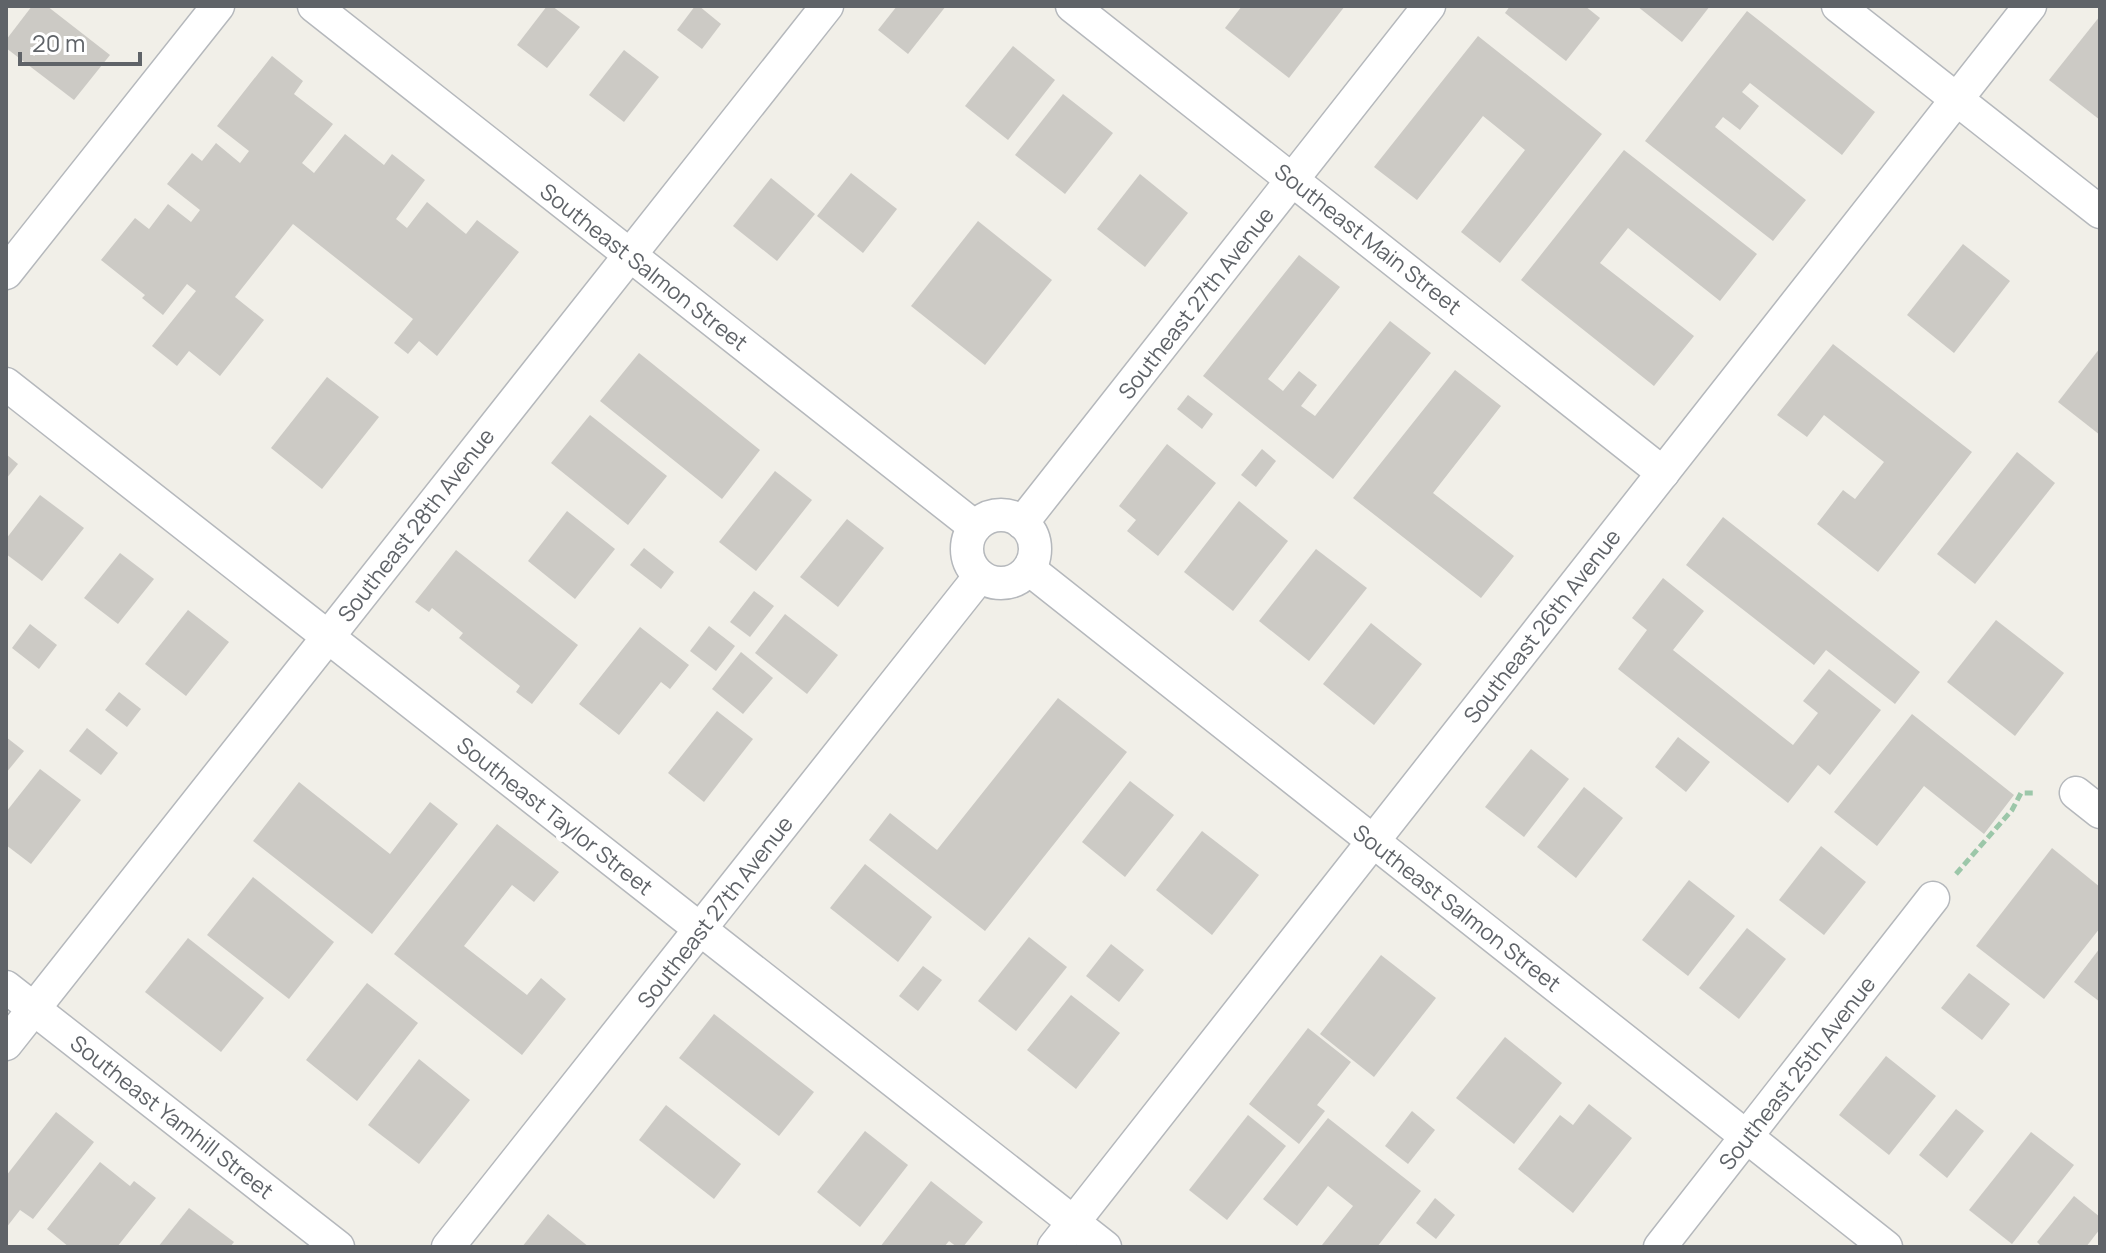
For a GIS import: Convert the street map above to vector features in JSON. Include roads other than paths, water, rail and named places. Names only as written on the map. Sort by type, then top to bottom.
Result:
[{"type":"street","points":[[6,273],[218,6]]},
{"type":"street","name":"Southeast Salmon Street","points":[[314,6],[975,527]]},
{"type":"street","name":"Southeast 28th Avenue","points":[[6,1044],[827,6]]},
{"type":"street","name":"Southeast Main Street","points":[[1072,6],[1663,473]]},
{"type":"street","name":"Southeast 27th Avenue","points":[[1022,523],[1429,6]]},
{"type":"street","points":[[1838,6],[2100,212]]},
{"type":"street","name":"Southeast 26th Avenue","points":[[1064,1235],[2030,6]]},
{"type":"street","name":"Southeast Taylor Street","points":[[6,384],[701,930],[1064,1235],[1105,1247]]},
{"type":"street","points":[[993,516],[1013,518],[1022,523],[1029,531],[1035,550],[1029,569],[1011,582],[990,581],[980,576],[968,558],[967,547],[975,527],[993,516]]},
{"type":"street","name":"Southeast Salmon Street","points":[[1029,569],[1886,1247]]},
{"type":"street","name":"Southeast 27th Avenue","points":[[448,1247],[980,576]]},
{"type":"street","name":"Southeast 25th Avenue","points":[[1660,1247],[1933,898]]},
{"type":"street","name":"Southeast Yamhill Street","points":[[6,987],[338,1247]]}]
